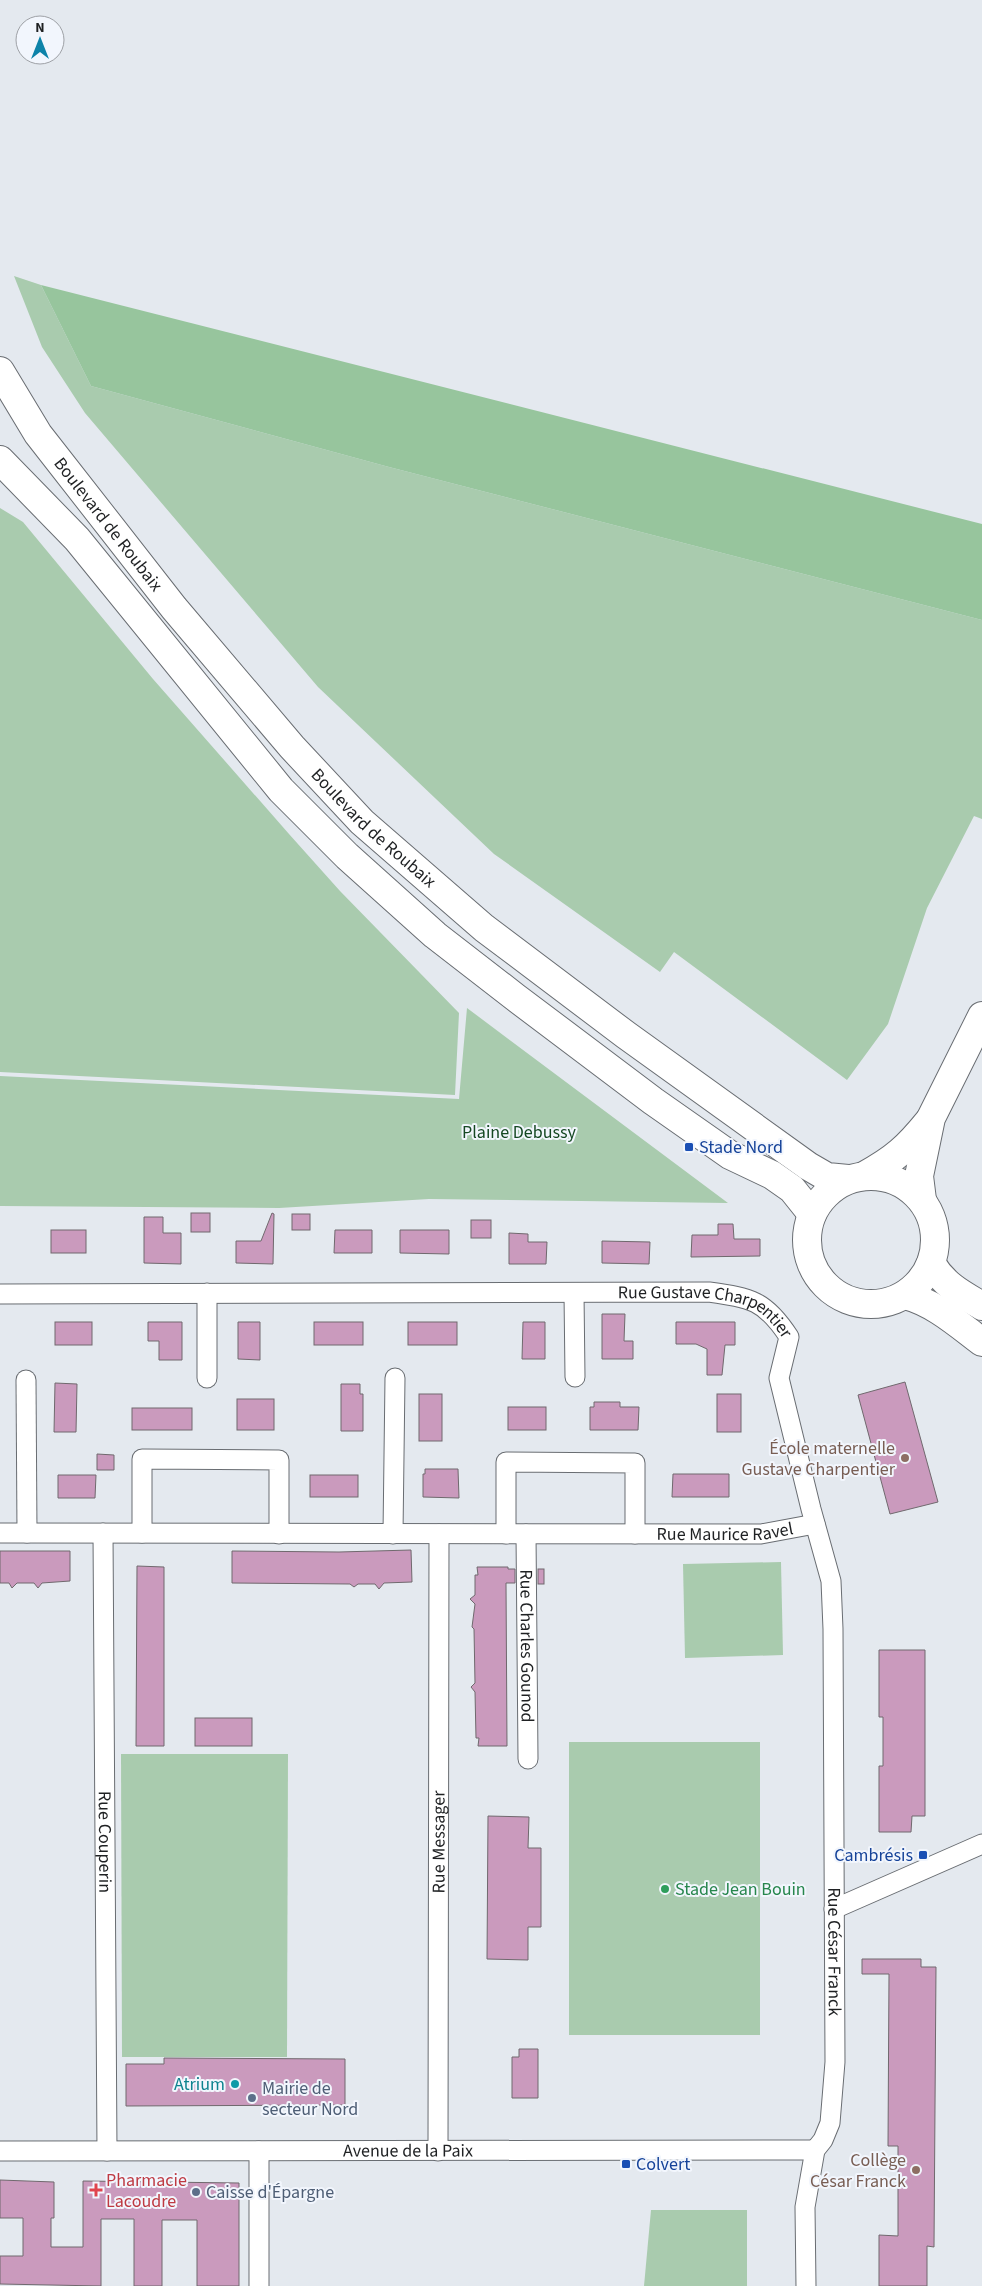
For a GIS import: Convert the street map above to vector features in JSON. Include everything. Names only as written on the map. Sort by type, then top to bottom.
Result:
[{"type":"main road","name":"Boulevard de Roubaix","points":[[0,371],[38,434],[174,608],[292,747],[362,822],[484,928],[626,1035],[808,1166],[827,1177],[856,1178]]},
{"type":"main road","name":"Boulevard de Roubaix","points":[[0,460],[77,539],[281,790],[347,856],[435,935],[493,980],[653,1101],[730,1155],[772,1175],[792,1189],[812,1214]]},
{"type":"main road","points":[[856,1178],[880,1176],[896,1180],[910,1188],[922,1200],[934,1224],[935,1250],[931,1263],[916,1286],[905,1295],[889,1302],[870,1305],[852,1302],[836,1294],[822,1282],[812,1267],[807,1249],[806,1231],[812,1214],[821,1199],[833,1188],[899,1155],[931,1118],[980,1023]]},
{"type":"main road","points":[[922,1200],[919,1176],[931,1118]]},
{"type":"main road","points":[[931,1263],[952,1289],[982,1306]]},
{"type":"main road","points":[[905,1295],[921,1299],[935,1307],[982,1342]]},
{"type":"street","name":"Rue Gustave Charpentier","points":[[0,1294],[708,1292],[753,1300],[776,1317],[789,1337],[779,1378],[815,1524]]},
{"type":"street","points":[[207,1293],[207,1378]]},
{"type":"street","points":[[574,1293],[575,1377]]},
{"type":"street","points":[[393,1534],[394,1378]]},
{"type":"street","points":[[26,1380],[26,1533]]},
{"type":"street","points":[[142,1533],[142,1460],[280,1460],[279,1534]]},
{"type":"street","name":"Rue Maurice Ravel","points":[[506,1534],[506,1462],[635,1463],[635,1534]]},
{"type":"street","name":"Rue Maurice Ravel","points":[[0,1533],[760,1534],[815,1524]]},
{"type":"street","name":"Rue César Franck","points":[[806,2286],[805,2207],[815,2150],[823,2140],[830,2123],[835,2062],[834,1629],[831,1580],[815,1524]]},
{"type":"street","name":"Rue Couperin","points":[[103,1533],[107,2151]]},
{"type":"street","name":"Rue Messager","points":[[438,2151],[439,1534]]},
{"type":"street","name":"Rue Charles Gounod","points":[[526,1534],[528,1759]]},
{"type":"street","points":[[834,1909],[982,1844]]},
{"type":"street","name":"Avenue de la Paix","points":[[0,2151],[815,2150]]},
{"type":"street","points":[[259,2151],[260,2286]]},
{"type":"green space","points":[[14,276],[41,285],[91,386],[389,467],[982,620],[982,819],[974,816],[927,908],[888,1024],[847,1080],[674,952],[660,972],[494,854],[318,687],[85,413],[42,347]]},
{"type":"green space","points":[[41,285],[982,524],[982,620],[389,467],[91,386]]},
{"type":"green space","points":[[0,508],[23,522],[153,679],[289,834],[340,891],[459,1013],[455,1095],[0,1072]]},
{"type":"green space","name":"Plaine Debussy","points":[[467,1008],[728,1203],[429,1199],[279,1208],[0,1206],[0,1076],[459,1099]]},
{"type":"green space","points":[[781,1562],[783,1655],[685,1658],[683,1564]]},
{"type":"green space","name":"Stade Jean Bouin","points":[[569,1742],[760,1742],[760,2035],[569,2035]]},
{"type":"green space","points":[[121,1754],[288,1754],[287,2057],[122,2057]]},
{"type":"green space","points":[[651,2210],[747,2210],[747,2286],[644,2286]]},
{"type":"building","points":[[191,1213],[210,1213],[210,1232],[191,1232]]},
{"type":"building","points":[[272,1213],[274,1214],[273,1264],[236,1263],[236,1241],[261,1241]]},
{"type":"building","points":[[292,1214],[310,1214],[310,1230],[292,1230]]},
{"type":"building","points":[[144,1217],[163,1217],[163,1233],[181,1233],[181,1264],[144,1263]]},
{"type":"building","points":[[471,1220],[491,1220],[491,1238],[471,1238]]},
{"type":"building","points":[[718,1224],[733,1224],[734,1239],[760,1239],[760,1256],[691,1257],[692,1235],[718,1235]]},
{"type":"building","points":[[51,1230],[86,1230],[86,1253],[51,1253]]},
{"type":"building","points":[[335,1230],[372,1230],[372,1253],[334,1253]]},
{"type":"building","points":[[400,1230],[449,1230],[449,1254],[400,1253]]},
{"type":"building","points":[[509,1233],[528,1234],[528,1242],[547,1242],[546,1264],[509,1264]]},
{"type":"building","points":[[602,1241],[650,1242],[649,1264],[602,1263]]},
{"type":"building","points":[[602,1314],[625,1314],[624,1341],[633,1341],[633,1359],[602,1359]]},
{"type":"building","points":[[55,1322],[92,1322],[92,1345],[55,1345]]},
{"type":"building","points":[[148,1322],[182,1322],[182,1360],[159,1360],[159,1341],[148,1341]]},
{"type":"building","points":[[238,1322],[260,1322],[260,1360],[238,1359]]},
{"type":"building","points":[[314,1322],[363,1322],[363,1345],[314,1345]]},
{"type":"building","points":[[408,1322],[457,1322],[457,1345],[408,1345]]},
{"type":"building","points":[[523,1322],[545,1322],[545,1359],[522,1359]]},
{"type":"building","points":[[676,1322],[735,1322],[735,1345],[725,1345],[722,1375],[707,1375],[707,1349],[696,1344],[676,1344]]},
{"type":"building","points":[[905,1382],[938,1502],[890,1514],[858,1395]]},
{"type":"building","points":[[55,1383],[77,1384],[76,1432],[54,1432]]},
{"type":"building","points":[[341,1384],[360,1384],[360,1394],[363,1394],[363,1431],[341,1431]]},
{"type":"building","points":[[419,1394],[442,1394],[442,1441],[419,1441]]},
{"type":"building","points":[[717,1394],[741,1394],[741,1432],[717,1432]]},
{"type":"building","points":[[237,1399],[274,1399],[274,1430],[237,1430]]},
{"type":"building","points":[[594,1402],[620,1402],[620,1407],[639,1407],[638,1430],[590,1430],[590,1407],[594,1407]]},
{"type":"building","points":[[508,1407],[546,1407],[546,1430],[508,1430]]},
{"type":"building","points":[[132,1408],[192,1408],[192,1430],[132,1430]]},
{"type":"building","points":[[97,1454],[114,1455],[114,1470],[97,1470]]},
{"type":"building","points":[[425,1469],[458,1469],[459,1498],[423,1497],[423,1474],[425,1474]]},
{"type":"building","points":[[673,1474],[729,1474],[729,1497],[672,1497]]},
{"type":"building","points":[[58,1475],[96,1475],[95,1498],[58,1498]]},
{"type":"building","points":[[310,1475],[358,1475],[358,1497],[310,1497]]},
{"type":"building","points":[[411,1550],[412,1582],[384,1583],[379,1589],[375,1584],[358,1584],[354,1587],[350,1584],[232,1583],[232,1551],[339,1552]]},
{"type":"building","points":[[0,1551],[70,1551],[70,1581],[42,1583],[38,1588],[34,1583],[17,1583],[12,1588],[9,1583],[0,1583]]},
{"type":"building","points":[[137,1566],[164,1567],[164,1746],[136,1746]]},
{"type":"building","points":[[477,1567],[508,1567],[508,1569],[515,1569],[515,1583],[506,1583],[507,1746],[478,1746],[479,1738],[476,1738],[475,1692],[471,1687],[475,1683],[474,1629],[472,1627],[475,1604],[470,1599],[475,1595],[475,1575],[478,1575]]},
{"type":"building","points":[[538,1569],[544,1569],[544,1584],[538,1584]]},
{"type":"building","points":[[879,1650],[925,1650],[925,1816],[912,1816],[911,1832],[879,1832],[879,1766],[883,1766],[883,1717],[879,1717]]},
{"type":"building","points":[[195,1718],[252,1718],[252,1746],[195,1746]]},
{"type":"building","points":[[488,1816],[529,1817],[528,1848],[541,1848],[541,1927],[528,1927],[528,1960],[487,1959]]},
{"type":"building","points":[[862,1959],[921,1959],[921,1967],[936,1967],[934,2247],[927,2246],[927,2286],[879,2286],[879,2235],[898,2236],[898,2146],[888,2146],[889,1974],[862,1974]]},
{"type":"building","points":[[519,2049],[538,2049],[538,2098],[512,2098],[512,2057],[519,2057]]},
{"type":"building","name":"Atrium","points":[[164,2058],[345,2059],[345,2105],[126,2106],[126,2064],[164,2064]]},
{"type":"building","points":[[0,2180],[54,2182],[54,2218],[51,2218],[51,2247],[83,2247],[83,2181],[239,2183],[239,2286],[197,2286],[197,2220],[162,2220],[162,2286],[134,2286],[134,2219],[101,2219],[101,2286],[0,2284],[0,2256],[23,2256],[23,2218],[0,2218]]},
{"type":"place","name":"Stade Nord","points":[[689,1147]]},
{"type":"place","name":"École maternelle Gustave Charpentier","points":[[905,1458]]},
{"type":"place","name":"Cambrésis","points":[[923,1855]]},
{"type":"place","name":"Stade Jean Bouin","points":[[665,1889]]},
{"type":"place","name":"Atrium","points":[[235,2084]]},
{"type":"place","name":"Mairie de secteur Nord","points":[[252,2098]]},
{"type":"place","name":"Colvert","points":[[626,2164]]},
{"type":"place","name":"Collège César Franck","points":[[916,2170]]},
{"type":"place","name":"Pharmacie Lacoudre","points":[[96,2190]]},
{"type":"place","name":"Caisse d'Épargne","points":[[196,2192]]}]
